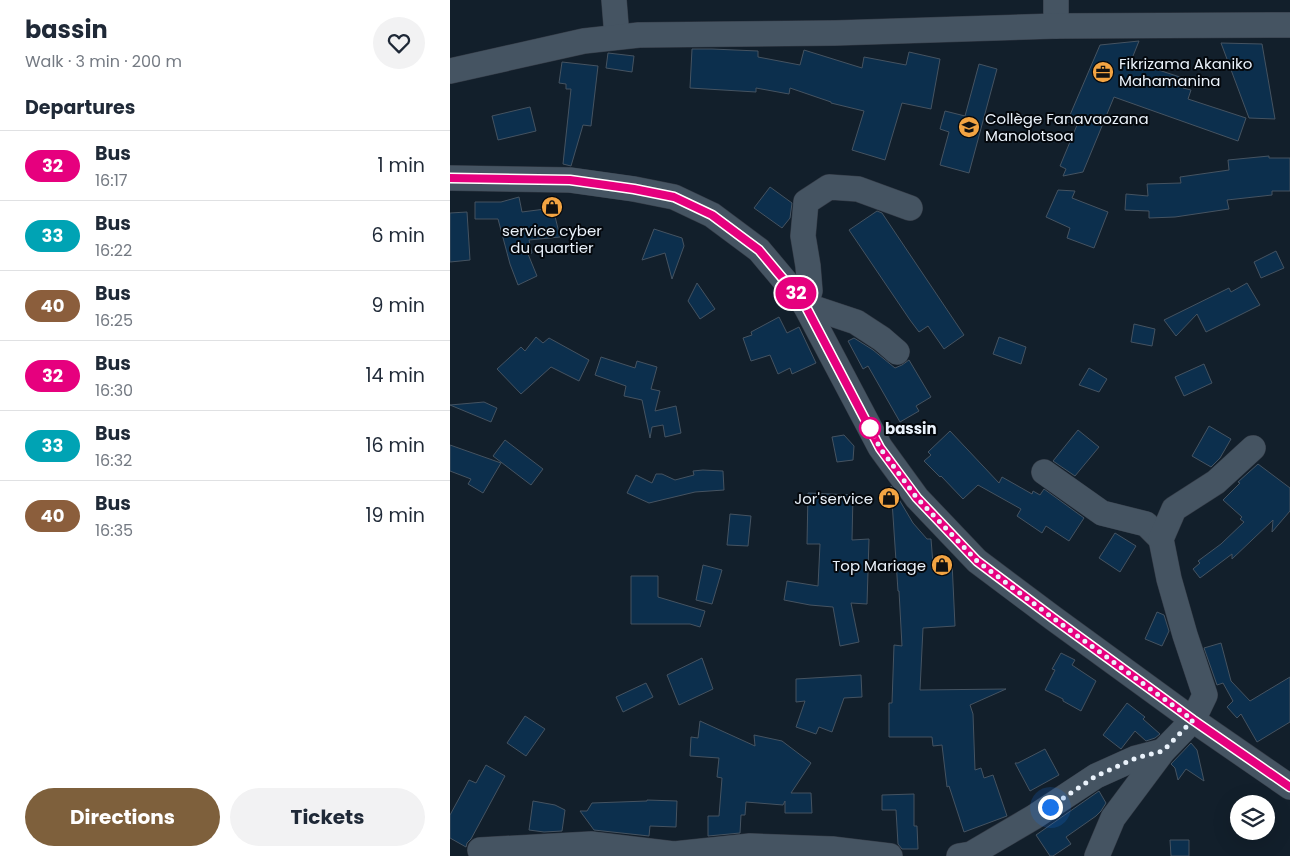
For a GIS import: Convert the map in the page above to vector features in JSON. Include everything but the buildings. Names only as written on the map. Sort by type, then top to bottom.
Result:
[{"type":"street","points":[[614,0],[617,37]]},
{"type":"street","points":[[1056,0],[1056,26]]},
{"type":"street","points":[[450,71],[584,40],[639,35],[835,33],[1056,26],[1290,25]]},
{"type":"street","points":[[450,178],[570,180],[634,189],[674,197],[712,215],[759,250],[805,305],[880,448],[917,498],[977,561],[1193,720],[1290,787]]},
{"type":"street","points":[[805,305],[810,291],[808,266],[802,236],[806,202],[829,187],[858,189],[910,208]]},
{"type":"street","points":[[805,305],[856,322],[882,339],[897,352]]},
{"type":"street","points":[[1161,539],[1174,509],[1216,482],[1253,448]]},
{"type":"street","points":[[1044,472],[1102,513],[1146,524],[1161,539],[1169,579],[1205,695],[1193,720],[1163,751],[1112,818],[1096,856]]},
{"type":"street","points":[[960,856],[971,854],[1034,817],[1096,776],[1136,758],[1163,751]]},
{"type":"street","points":[[480,850],[591,844],[674,854],[750,846],[832,849],[890,856]]},
{"type":"bus line","name":"32","points":[[450,178],[570,180],[634,189],[674,197],[712,215],[759,250],[805,305],[880,448],[917,498],[977,561],[1193,720],[1290,787]]},
{"type":"place","name":"Fikrizama Akaniko Mahamanina","points":[[1103,72]]},
{"type":"place","name":"Collège Fanavaozana Manolotsoa","points":[[969,127]]},
{"type":"place","name":"service cyber du quartier","points":[[552,207]]},
{"type":"place","name":"bassin","points":[[870,428]]},
{"type":"place","name":"Jor'service","points":[[889,498]]},
{"type":"place","name":"Top Mariage","points":[[942,565]]},
{"type":"route","points":[[870,428],[880,448],[917,498],[977,561],[1193,720],[1163,751],[1136,758],[1096,776],[1050,807]]}]
